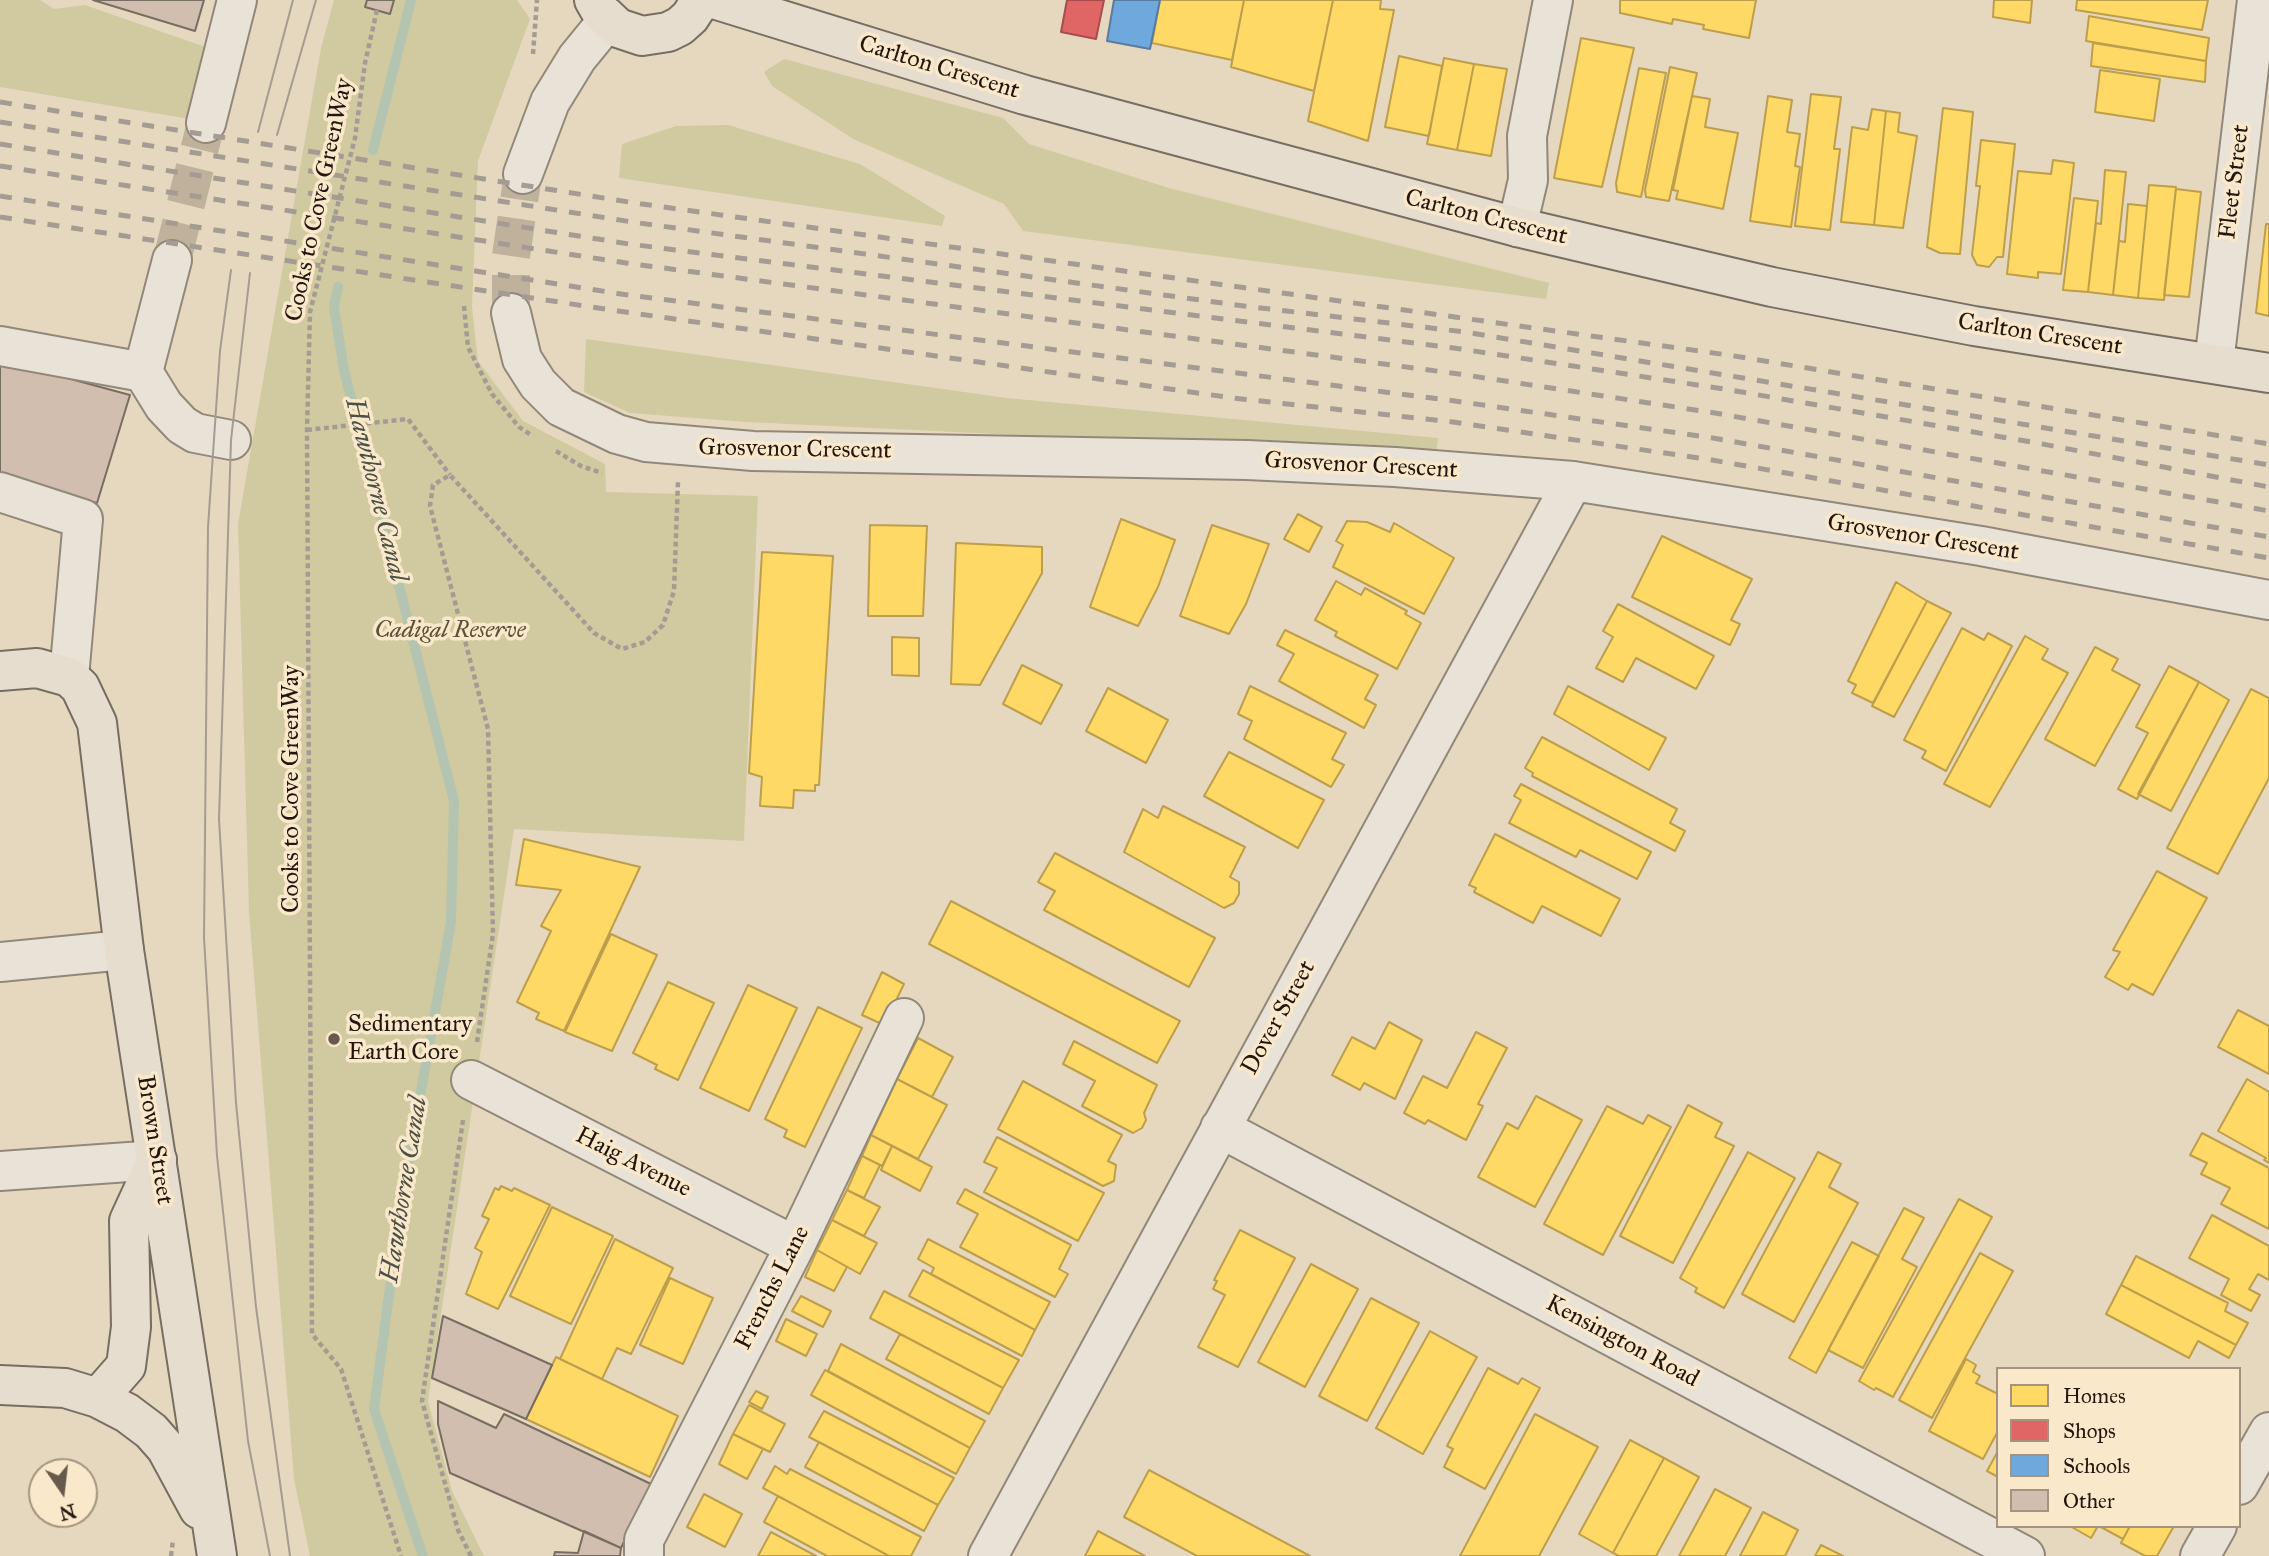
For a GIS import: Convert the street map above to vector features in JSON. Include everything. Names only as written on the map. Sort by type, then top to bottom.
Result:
[{"type":"main road","points":[[601,10],[629,33],[655,35],[680,26],[701,0]]},
{"type":"main road","name":"Carlton Crescent","points":[[717,0],[1025,95],[1517,228],[1785,289],[1974,326],[2269,373]]},
{"type":"main road","points":[[0,671],[37,668],[69,677]]},
{"type":"main road","name":"Brown Street","points":[[69,677],[89,701],[97,723],[124,950],[215,1546]]},
{"type":"main road","points":[[98,1398],[126,1366],[131,1327],[129,1221],[157,1160]]},
{"type":"main road","points":[[0,1385],[65,1388],[98,1398],[135,1419],[166,1448],[215,1546]]},
{"type":"street","points":[[206,123],[237,0]]},
{"type":"street","points":[[1517,228],[1528,180],[1527,136],[1553,0]]},
{"type":"street","name":"Fleet Street","points":[[2214,363],[2257,0]]},
{"type":"street","points":[[523,174],[550,102],[578,58],[601,10]]},
{"type":"street","points":[[172,260],[143,372],[164,406],[182,425],[195,433],[231,440]]},
{"type":"street","name":"Grosvenor Crescent","points":[[511,313],[522,359],[538,384],[561,407],[617,434],[646,442],[753,451],[1261,461],[1409,468],[1573,481],[1980,546],[2269,600]]},
{"type":"street","points":[[0,346],[143,372]]},
{"type":"street","name":"Dover Street","points":[[988,1556],[1573,481]]},
{"type":"street","points":[[0,492],[83,519],[69,677]]},
{"type":"street","points":[[0,962],[124,950]]},
{"type":"street","name":"Frenchs Lane","points":[[644,1556],[644,1540],[795,1246],[904,1018]]},
{"type":"street","name":"Haig Avenue","points":[[471,1080],[795,1246]]},
{"type":"street","name":"Kensington Road","points":[[1220,1128],[2025,1556]]},
{"type":"street","points":[[0,1171],[157,1160]]},
{"type":"street","points":[[2241,1481],[2269,1432]]},
{"type":"street","points":[[2200,1556],[2216,1528]]},
{"type":"path","name":"Cooks to Cove GreenWay","points":[[377,10],[369,43],[355,138],[310,312],[307,430],[312,1334],[341,1369],[401,1556]]},
{"type":"path","points":[[307,430],[408,419],[450,475],[594,633],[622,649],[645,642],[663,625],[674,591],[678,485]]},
{"type":"path","points":[[450,475],[433,485],[430,506],[488,729],[493,934],[454,1173],[422,1401],[458,1530],[471,1556]]},
{"type":"path","points":[[171,1556],[174,1537]]},
{"type":"green space","points":[[0,0],[40,0],[54,9],[85,5],[211,49],[201,121],[0,87]]},
{"type":"green space","name":"Cadigal Reserve","points":[[334,0],[517,0],[530,19],[478,161],[472,307],[478,361],[523,421],[605,464],[606,492],[758,496],[744,841],[514,829],[428,1401],[452,1491],[484,1556],[310,1556],[294,1479],[249,912],[238,524],[321,48]]},
{"type":"green space","points":[[784,59],[1003,118],[1029,144],[1169,188],[1549,283],[1546,299],[1023,231],[1004,204],[853,139],[772,86],[764,72]]},
{"type":"green space","points":[[728,125],[860,164],[945,216],[942,226],[619,178],[622,144],[676,126]]},
{"type":"green space","points":[[586,339],[1007,398],[1438,438],[1436,455],[746,422],[630,413],[584,392]]},
{"type":"building: Homes","points":[[1160,0],[1244,0],[1232,60],[1152,43]]},
{"type":"building: Homes","points":[[1244,0],[1333,0],[1314,91],[1231,67]]},
{"type":"building: Homes","points":[[1333,0],[1381,0],[1380,9],[1394,10],[1368,141],[1308,121]]},
{"type":"building: Homes","points":[[1620,0],[1756,0],[1749,38],[1703,29],[1704,25],[1673,19],[1672,24],[1620,13]]},
{"type":"building: Homes","points":[[1994,0],[2032,0],[2030,23],[1993,17]]},
{"type":"building: Homes","points":[[2077,0],[2208,0],[2202,30],[2076,10]]},
{"type":"building: Homes","points":[[2089,16],[2209,38],[2206,61],[2086,41]]},
{"type":"building: Homes","points":[[1581,38],[1634,48],[1602,187],[1554,178]]},
{"type":"building: Homes","points":[[2093,43],[2206,61],[2205,82],[2091,66]]},
{"type":"building: Homes","points":[[1399,56],[1442,66],[1429,136],[1385,127]]},
{"type":"building: Homes","points":[[1444,58],[1474,64],[1457,150],[1427,144]]},
{"type":"building: Homes","points":[[1474,64],[1507,69],[1491,156],[1457,150]]},
{"type":"building: Homes","points":[[1670,67],[1697,73],[1669,201],[1646,197],[1645,190]]},
{"type":"building: Homes","points":[[1639,68],[1666,73],[1641,197],[1617,192],[1616,183]]},
{"type":"building: Homes","points":[[2100,70],[2160,79],[2154,121],[2095,112]]},
{"type":"building: Homes","points":[[1811,94],[1841,97],[1834,149],[1840,149],[1830,230],[1795,226]]},
{"type":"building: Homes","points":[[1692,96],[1710,99],[1705,127],[1738,133],[1723,209],[1676,199],[1678,191],[1673,190]]},
{"type":"building: Homes","points":[[1768,96],[1792,100],[1787,132],[1800,134],[1795,166],[1800,167],[1791,227],[1750,221]]},
{"type":"building: Homes","points":[[1943,108],[1973,112],[1960,254],[1940,253],[1927,247]]},
{"type":"building: Homes","points":[[1872,109],[1886,111],[1874,225],[1841,222],[1852,127],[1868,130]]},
{"type":"building: Homes","points":[[1886,111],[1900,113],[1898,132],[1917,136],[1903,228],[1874,225]]},
{"type":"building: Homes","points":[[1981,140],[2015,144],[2003,257],[1997,257],[1989,267],[1977,265],[1972,255],[1980,186],[1976,186]]},
{"type":"building: Homes","points":[[2053,160],[2074,163],[2061,274],[2038,272],[2038,278],[2007,274],[2018,171],[2051,174]]},
{"type":"building: Homes","points":[[2105,170],[2126,172],[2113,295],[2088,292],[2096,223],[2101,224]]},
{"type":"building: Homes","points":[[2149,185],[2176,187],[2164,300],[2138,298]]},
{"type":"building: Homes","points":[[2176,189],[2201,192],[2189,297],[2164,295]]},
{"type":"building: Homes","points":[[2074,198],[2098,201],[2088,292],[2063,290]]},
{"type":"building: Homes","points":[[2128,204],[2147,206],[2138,298],[2113,295],[2119,241],[2125,242]]},
{"type":"building: Homes","points":[[2266,224],[2269,224],[2269,316],[2256,313]]},
{"type":"building: Homes","points":[[1298,514],[1322,527],[1309,552],[1284,539]]},
{"type":"building: Homes","points":[[1121,519],[1175,540],[1158,587],[1138,626],[1090,607]]},
{"type":"building: Homes","points":[[1347,521],[1367,522],[1390,532],[1394,523],[1454,558],[1424,614],[1333,567],[1343,545],[1336,541]]},
{"type":"building: Homes","points":[[870,525],[927,526],[923,616],[868,616]]},
{"type":"building: Homes","points":[[1212,525],[1269,544],[1246,604],[1229,634],[1180,616]]},
{"type":"building: Homes","points":[[1662,536],[1752,579],[1731,620],[1740,624],[1730,645],[1632,597]]},
{"type":"building: Homes","points":[[956,543],[1042,547],[1042,573],[980,685],[951,684]]},
{"type":"building: Homes","points":[[762,552],[833,556],[819,785],[815,785],[815,791],[794,790],[793,808],[760,806],[762,777],[749,773]]},
{"type":"building: Homes","points":[[1336,581],[1361,595],[1365,588],[1407,611],[1405,614],[1421,623],[1397,669],[1335,636],[1337,632],[1315,620]]},
{"type":"building: Homes","points":[[1896,582],[1927,601],[1873,703],[1852,693],[1856,685],[1848,681]]},
{"type":"building: Homes","points":[[1927,601],[1951,613],[1894,717],[1872,706]]},
{"type":"building: Homes","points":[[1618,604],[1714,656],[1696,689],[1636,658],[1623,682],[1596,668],[1613,637],[1603,631]]},
{"type":"building: Homes","points":[[1962,628],[1984,640],[1988,633],[2012,646],[1946,771],[1922,758],[1926,751],[1904,740]]},
{"type":"building: Homes","points":[[1285,630],[1378,675],[1365,699],[1376,705],[1364,728],[1279,681],[1294,654],[1277,645]]},
{"type":"building: Homes","points":[[2025,636],[2048,649],[2042,659],[2068,673],[1990,807],[1944,784]]},
{"type":"building: Homes","points":[[892,637],[919,638],[919,676],[892,675]]},
{"type":"building: Homes","points":[[2095,647],[2118,659],[2112,670],[2140,685],[2095,766],[2045,739]]},
{"type":"building: Homes","points":[[1022,665],[1062,685],[1041,724],[1003,704]]},
{"type":"building: Homes","points":[[2169,666],[2199,682],[2137,799],[2118,789],[2148,733],[2136,727]]},
{"type":"building: Homes","points":[[2199,682],[2229,700],[2171,811],[2138,794]]},
{"type":"building: Homes","points":[[1250,686],[1346,733],[1332,759],[1344,765],[1331,787],[1244,739],[1252,721],[1238,714]]},
{"type":"building: Homes","points":[[1568,686],[1666,738],[1649,770],[1554,714]]},
{"type":"building: Homes","points":[[1108,688],[1168,720],[1146,763],[1086,731]]},
{"type":"building: Homes","points":[[2251,689],[2269,698],[2269,778],[2218,874],[2167,848]]},
{"type":"building: Homes","points":[[1542,737],[1677,809],[1670,823],[1685,831],[1675,851],[1532,776],[1533,773],[1525,768]]},
{"type":"building: Homes","points":[[1229,752],[1324,800],[1298,848],[1204,796]]},
{"type":"building: Homes","points":[[1521,784],[1651,852],[1637,879],[1580,850],[1576,857],[1509,823],[1521,800],[1514,796]]},
{"type":"building: Homes","points":[[1163,806],[1245,847],[1230,877],[1239,882],[1239,894],[1234,903],[1224,908],[1124,852],[1143,809],[1158,818]]},
{"type":"building: Homes","points":[[1495,834],[1620,899],[1601,936],[1542,906],[1533,923],[1474,892],[1476,888],[1469,885]]},
{"type":"building: Homes","points":[[524,839],[640,867],[564,1031],[536,1019],[539,1013],[517,1002],[551,931],[541,926],[561,890],[516,885]]},
{"type":"building: Homes","points":[[1055,853],[1215,938],[1189,987],[1044,910],[1055,891],[1038,882]]},
{"type":"building: Homes","points":[[2157,871],[2207,898],[2153,995],[2132,984],[2128,990],[2105,977],[2120,952],[2113,950]]},
{"type":"building: Homes","points":[[951,901],[1180,1021],[1157,1063],[929,944]]},
{"type":"building: Homes","points":[[611,934],[657,955],[612,1051],[565,1032]]},
{"type":"building: Homes","points":[[882,972],[904,984],[884,1025],[862,1015]]},
{"type":"building: Homes","points":[[668,982],[714,1003],[678,1080],[655,1069],[657,1065],[633,1053]]},
{"type":"building: Homes","points":[[748,985],[797,1008],[749,1111],[700,1088]]},
{"type":"building: Homes","points":[[818,1007],[862,1028],[805,1147],[784,1137],[787,1130],[765,1119]]},
{"type":"building: Homes","points":[[2238,1010],[2269,1026],[2269,1074],[2218,1047]]},
{"type":"building: Homes","points":[[1389,1022],[1422,1040],[1395,1099],[1364,1083],[1360,1090],[1332,1075],[1352,1037],[1375,1049]]},
{"type":"building: Homes","points":[[1476,1032],[1507,1048],[1478,1104],[1483,1106],[1466,1140],[1428,1120],[1425,1124],[1404,1113],[1423,1076],[1447,1088]]},
{"type":"building: Homes","points":[[918,1038],[953,1057],[932,1097],[897,1079]]},
{"type":"building: Homes","points":[[1074,1041],[1157,1085],[1144,1113],[1146,1120],[1142,1128],[1133,1133],[1082,1106],[1095,1081],[1063,1064]]},
{"type":"building: Homes","points":[[897,1079],[947,1105],[918,1159],[871,1135]]},
{"type":"building: Homes","points":[[2247,1079],[2269,1092],[2269,1163],[2264,1160],[2266,1158],[2218,1131]]},
{"type":"building: Homes","points":[[1023,1081],[1122,1135],[1108,1161],[1116,1165],[1114,1181],[1103,1186],[998,1129]]},
{"type":"building: Homes","points":[[1536,1096],[1582,1120],[1535,1207],[1478,1177],[1507,1123],[1518,1129]]},
{"type":"building: Homes","points":[[1688,1105],[1722,1123],[1715,1137],[1734,1146],[1673,1263],[1620,1236]]},
{"type":"building: Homes","points":[[1607,1106],[1643,1124],[1648,1115],[1671,1127],[1603,1255],[1544,1224]]},
{"type":"building: Homes","points":[[2202,1133],[2269,1168],[2269,1229],[2221,1204],[2230,1188],[2201,1174],[2207,1163],[2190,1155]]},
{"type":"building: Homes","points":[[871,1135],[892,1146],[882,1166],[862,1156]]},
{"type":"building: Homes","points":[[997,1137],[1104,1193],[1078,1241],[984,1192],[997,1168],[984,1162]]},
{"type":"building: Homes","points":[[892,1146],[932,1167],[920,1191],[881,1170]]},
{"type":"building: Homes","points":[[1748,1152],[1795,1178],[1724,1308],[1695,1292],[1697,1288],[1680,1278]]},
{"type":"building: Homes","points":[[1818,1152],[1841,1164],[1829,1187],[1858,1203],[1794,1322],[1742,1294]]},
{"type":"building: Homes","points":[[862,1156],[880,1165],[864,1198],[847,1190]]},
{"type":"building: Homes","points":[[501,1186],[512,1191],[514,1188],[550,1205],[498,1309],[466,1294],[482,1252],[475,1248],[489,1219],[482,1216],[495,1188],[499,1190]]},
{"type":"building: Homes","points":[[965,1189],[1071,1245],[1059,1269],[1068,1274],[1055,1297],[960,1247],[978,1214],[957,1203]]},
{"type":"building: Homes","points":[[847,1190],[880,1207],[864,1236],[832,1220]]},
{"type":"building: Homes","points":[[1959,1199],[1992,1217],[1893,1397],[1876,1388],[1874,1390],[1859,1381]]},
{"type":"building: Homes","points":[[552,1207],[613,1236],[571,1324],[510,1296]]},
{"type":"building: Homes","points":[[1904,1208],[1924,1218],[1902,1259],[1917,1267],[1863,1368],[1828,1350]]},
{"type":"building: Homes","points":[[2212,1215],[2269,1246],[2269,1280],[2258,1274],[2249,1289],[2260,1295],[2251,1311],[2221,1295],[2229,1279],[2189,1258]]},
{"type":"building: Homes","points":[[832,1220],[877,1243],[860,1274],[817,1250]]},
{"type":"building: Homes","points":[[1240,1230],[1295,1258],[1238,1367],[1198,1347],[1225,1295],[1213,1289],[1217,1281],[1214,1280]]},
{"type":"building: Homes","points":[[615,1239],[673,1268],[631,1354],[617,1348],[602,1379],[560,1359]]},
{"type":"building: Homes","points":[[928,1239],[1050,1302],[1035,1330],[931,1274],[934,1268],[918,1259]]},
{"type":"building: Homes","points":[[1852,1242],[1879,1256],[1816,1373],[1789,1358]]},
{"type":"building: Homes","points":[[817,1250],[847,1267],[834,1291],[805,1277]]},
{"type":"building: Homes","points":[[1980,1253],[2013,1271],[1932,1418],[1899,1400]]},
{"type":"building: Homes","points":[[2136,1256],[2228,1303],[2225,1311],[2248,1323],[2236,1345],[2121,1285]]},
{"type":"building: Homes","points":[[1311,1264],[1358,1289],[1305,1387],[1258,1362]]},
{"type":"building: Homes","points":[[923,1270],[1035,1330],[1022,1356],[909,1296]]},
{"type":"building: Homes","points":[[670,1278],[713,1298],[683,1364],[640,1345]]},
{"type":"building: Homes","points":[[2121,1285],[2236,1345],[2229,1358],[2198,1341],[2189,1358],[2106,1314]]},
{"type":"building: Homes","points":[[884,1291],[1019,1360],[1003,1388],[870,1318]]},
{"type":"building: Homes","points":[[801,1296],[831,1311],[823,1327],[792,1311]]},
{"type":"building: Homes","points":[[1371,1298],[1419,1323],[1367,1421],[1319,1396]]},
{"type":"building: Homes","points":[[786,1319],[817,1334],[806,1356],[776,1341]]},
{"type":"building: Homes","points":[[1430,1331],[1477,1357],[1423,1454],[1376,1428]]},
{"type":"building: Homes","points":[[900,1334],[1003,1388],[989,1414],[886,1359]]},
{"type":"building: Homes","points":[[841,1344],[985,1421],[970,1448],[828,1371]]},
{"type":"building: Homes","points":[[556,1357],[678,1416],[650,1477],[526,1419]]},
{"type":"building: Homes","points":[[1966,1359],[1976,1365],[1973,1372],[1980,1376],[1976,1383],[1996,1393],[1996,1435],[1983,1459],[1929,1431]]},
{"type":"building: Homes","points":[[1488,1368],[1518,1384],[1522,1378],[1540,1388],[1485,1489],[1444,1467],[1453,1449],[1447,1446]]},
{"type":"building: Homes","points":[[825,1370],[970,1448],[956,1474],[811,1395]]},
{"type":"building: Homes","points":[[756,1391],[768,1397],[762,1409],[749,1402]]},
{"type":"building: Homes","points":[[749,1405],[785,1424],[770,1452],[733,1434]]},
{"type":"building: Homes","points":[[824,1411],[954,1478],[938,1505],[809,1437]]},
{"type":"building: Homes","points":[[1535,1414],[1598,1447],[1539,1556],[1460,1556]]},
{"type":"building: Homes","points":[[733,1434],[763,1449],[747,1479],[719,1464]]},
{"type":"building: Homes","points":[[1630,1440],[1664,1458],[1613,1553],[1579,1534]]},
{"type":"building: Homes","points":[[819,1442],[938,1505],[924,1531],[805,1467]]},
{"type":"building: Homes","points":[[1996,1455],[1996,1476],[1987,1471]]},
{"type":"building: Homes","points":[[1664,1458],[1699,1477],[1656,1556],[1619,1556],[1613,1553]]},
{"type":"building: Homes","points":[[775,1466],[787,1474],[790,1469],[921,1537],[911,1556],[889,1556],[763,1488]]},
{"type":"building: Homes","points":[[1149,1470],[1310,1556],[1197,1556],[1124,1517]]},
{"type":"building: Homes","points":[[1715,1489],[1751,1508],[1725,1556],[1679,1556]]},
{"type":"building: Homes","points":[[704,1494],[742,1514],[725,1547],[687,1527]]},
{"type":"building: Homes","points":[[778,1496],[889,1556],[827,1556],[764,1522]]},
{"type":"building: Homes","points":[[1763,1512],[1798,1530],[1785,1556],[1740,1556]]},
{"type":"building: Homes","points":[[2074,1528],[2097,1528],[2091,1538]]},
{"type":"building: Homes","points":[[2103,1528],[2129,1528],[2123,1539]]},
{"type":"building: Homes","points":[[2129,1528],[2173,1528],[2157,1556],[2145,1556],[2121,1543]]},
{"type":"building: Homes","points":[[1098,1531],[1145,1556],[1085,1556]]},
{"type":"building: Homes","points":[[771,1532],[816,1556],[758,1556]]},
{"type":"building: Homes","points":[[1821,1545],[1843,1556],[1815,1556]]},
{"type":"building: Shops","points":[[1067,0],[1104,0],[1096,39],[1061,32]]},
{"type":"building: Schools","points":[[1114,0],[1160,0],[1150,49],[1107,41]]},
{"type":"building: Other","points":[[93,0],[204,0],[195,31]]},
{"type":"building: Other","points":[[367,0],[394,0],[390,14],[365,7]]},
{"type":"building: Other","points":[[0,360],[130,395],[97,503],[0,476]]},
{"type":"building: Other","points":[[443,1316],[552,1365],[526,1419],[432,1378]]},
{"type":"building: Other","points":[[438,1401],[496,1428],[504,1414],[651,1484],[621,1548],[450,1473],[438,1424]]},
{"type":"building: Other","points":[[584,1531],[621,1548],[620,1556],[554,1556],[555,1552],[578,1553]]},
{"type":"waterway","name":"Hawthorne Canal","points":[[373,150],[411,0]]},
{"type":"waterway","name":"Hawthorne Canal","points":[[338,287],[334,307],[344,370],[454,801],[451,922],[401,1204],[374,1409],[423,1556]]},
{"type":"tunnel","points":[[172,260],[206,123]]},
{"type":"tunnel","points":[[511,313],[511,256],[523,174]]},
{"type":"tram line","points":[[258,132],[293,0]]},
{"type":"tram line","points":[[277,135],[316,0]]},
{"type":"tram line","points":[[231,270],[220,351],[208,527],[204,938],[217,1156],[248,1441],[270,1556]]},
{"type":"tram line","points":[[250,273],[231,440],[219,819],[236,1103],[256,1307],[290,1556]]},
{"type":"railway","points":[[0,102],[635,203],[1728,355],[2269,444]]},
{"type":"railway","points":[[0,122],[632,222],[1244,306],[1465,332],[2269,465]]},
{"type":"railway","points":[[0,144],[629,244],[1461,349],[1724,389],[2037,443],[2269,487]]},
{"type":"railway","points":[[0,166],[626,263],[1459,374],[1715,413],[2269,511]]},
{"type":"railway","points":[[0,196],[621,294],[1455,401],[1713,438],[2269,537]]},
{"type":"railway","points":[[0,217],[618,311],[1233,398],[1453,422],[1712,460],[2269,558]]},
{"type":"place","name":"Sedimentary Earth Core","points":[[334,1039]]}]
